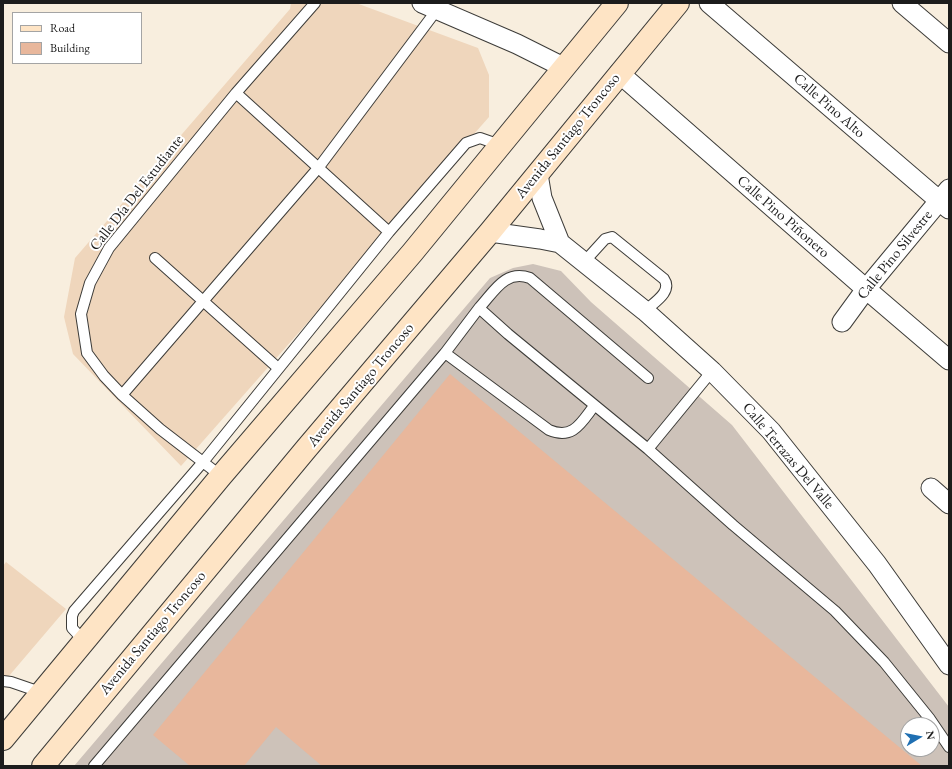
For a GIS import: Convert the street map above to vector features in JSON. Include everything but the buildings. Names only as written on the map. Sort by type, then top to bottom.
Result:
[{"type":"main road","points":[[6,732],[43,693],[84,641],[221,476],[406,259],[617,3]]},
{"type":"main road","name":"Avenida Santiago Troncoso","points":[[43,766],[306,449],[490,232],[678,3]]},
{"type":"street","name":"Calle Pino Alto","points":[[709,3],[946,199]]},
{"type":"street","points":[[902,3],[949,43]]},
{"type":"street","points":[[434,5],[563,67]]},
{"type":"street","name":"Calle Pino Piñonero","points":[[619,73],[949,360]]},
{"type":"street","points":[[538,174],[542,198],[560,243]]},
{"type":"street","name":"Calle Pino Silvestre","points":[[842,322],[866,289],[946,199]]},
{"type":"street","name":"Calle Terrazas Del Valle","points":[[490,232],[560,243],[585,261],[712,371],[771,431],[877,564],[949,665]]},
{"type":"street","points":[[932,488],[949,504]]},
{"type":"lane","name":"Calle Día Del Estudiante","points":[[221,476],[160,428],[122,395],[104,376],[87,353],[81,314],[90,283],[109,248],[236,93],[315,3]]},
{"type":"lane","points":[[122,395],[319,168],[434,5]]},
{"type":"lane","points":[[236,93],[389,232]]},
{"type":"lane","points":[[84,641],[72,628],[72,616],[74,611],[203,462],[389,232],[466,143],[480,138],[500,145]]},
{"type":"lane","points":[[585,261],[605,239],[612,237],[664,279],[668,286],[666,292],[645,312]]},
{"type":"lane","points":[[155,258],[278,368]]},
{"type":"lane","points":[[94,766],[445,352],[479,308],[505,279],[515,275],[530,278],[648,378]]},
{"type":"lane","points":[[479,308],[594,406],[648,449],[733,525],[835,611],[884,662],[930,719],[949,747]]},
{"type":"lane","points":[[445,352],[549,430],[557,434],[568,433],[577,428],[594,406]]},
{"type":"lane","points":[[648,449],[712,371]]},
{"type":"lane","points":[[3,681],[11,682],[43,693]]},
{"type":"shaded area","points":[[291,3],[356,3],[478,48],[489,75],[489,117],[181,466],[73,354],[64,317],[75,258],[290,9]]},
{"type":"shaded area","points":[[533,264],[561,271],[591,302],[732,425],[949,707],[949,766],[74,766],[490,278],[513,268]]},
{"type":"shaded area","points":[[6,562],[66,609],[3,683],[3,566]]}]
